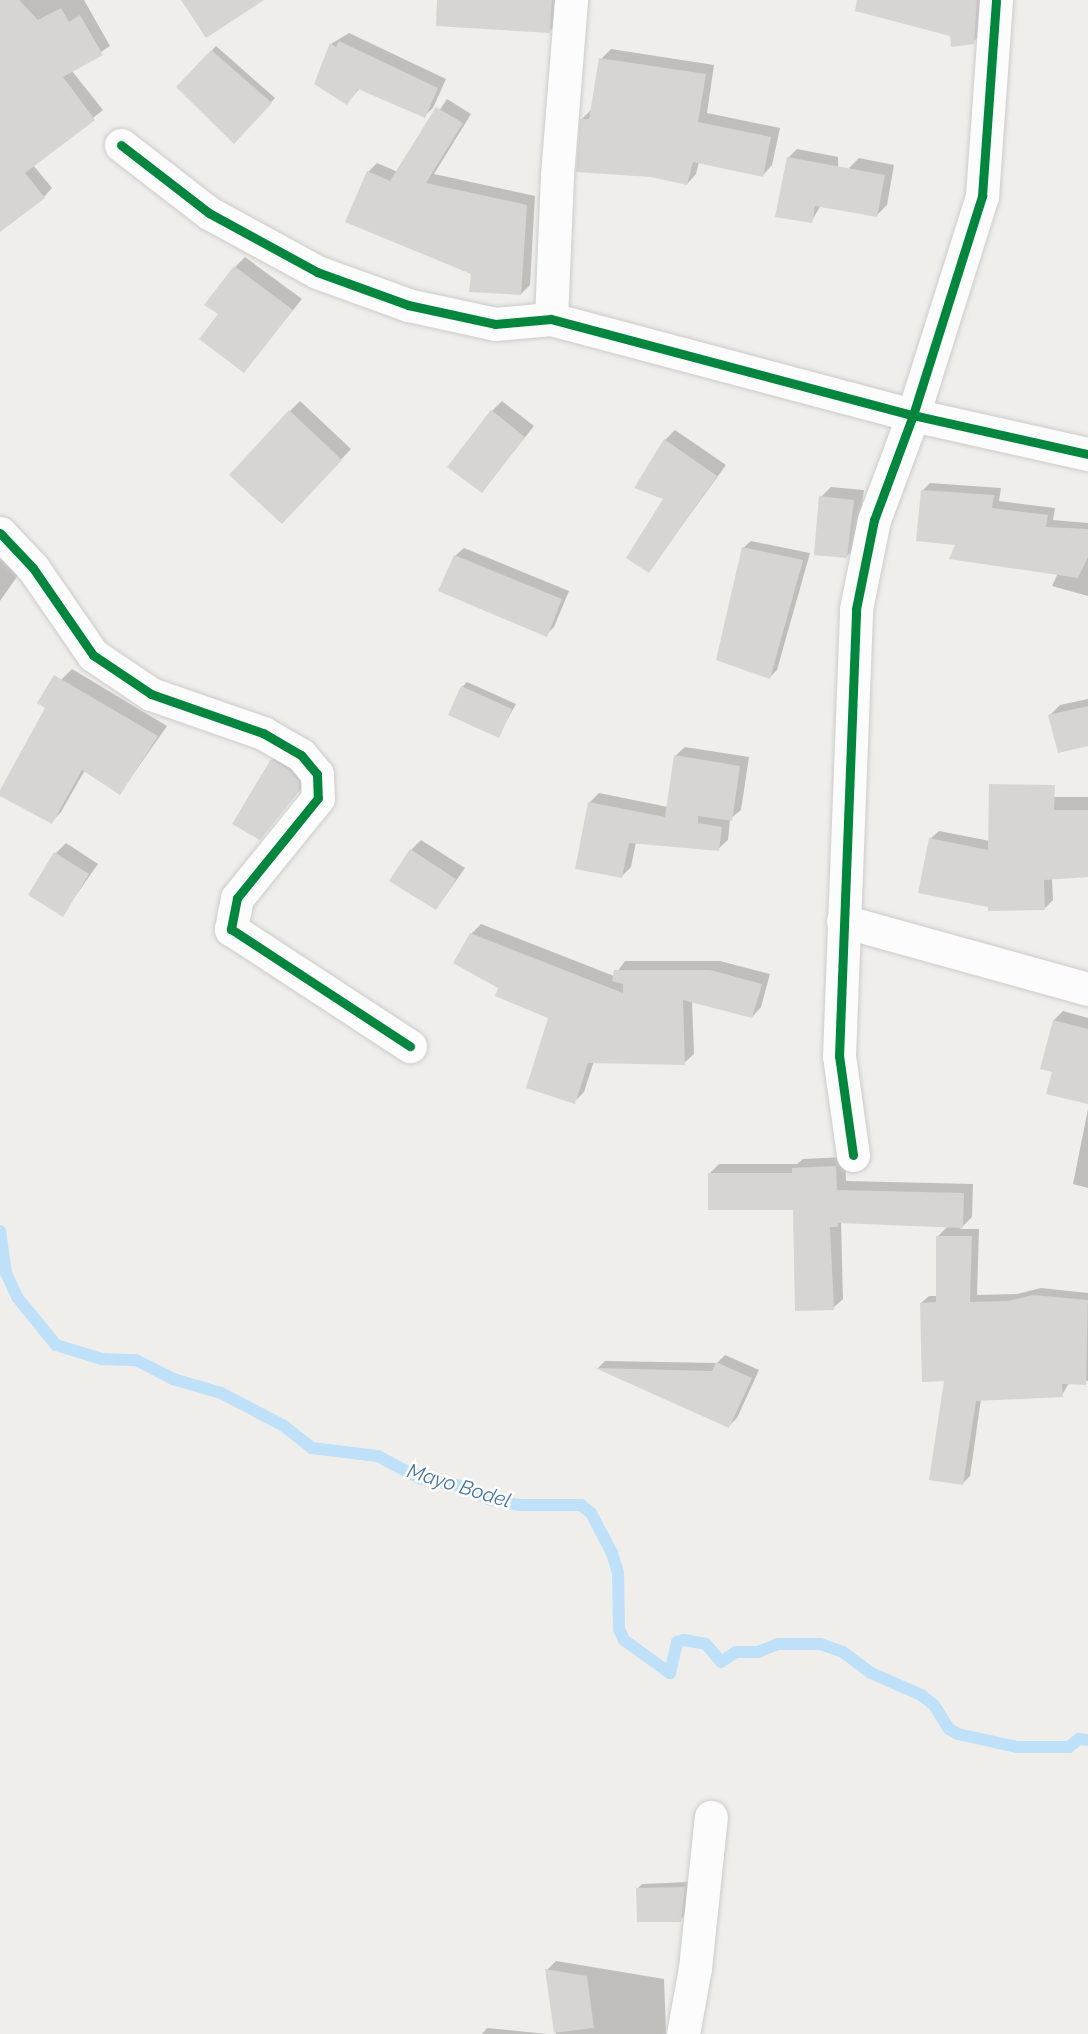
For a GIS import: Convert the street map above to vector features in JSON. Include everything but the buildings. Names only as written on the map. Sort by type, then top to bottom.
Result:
[{"type":"street","points":[[552,319],[557,175],[571,0]]},
{"type":"street","points":[[854,1155],[839,1056],[856,609],[874,520],[913,415],[982,196],[996,0]]},
{"type":"street","points":[[121,145],[209,213],[317,272],[408,305],[495,324],[552,319],[913,415],[1088,453]]},
{"type":"street","points":[[0,533],[33,568],[93,655],[151,694],[262,733],[301,755],[317,774],[318,798],[237,898],[231,929],[410,1046]]},
{"type":"street","points":[[843,921],[1088,989]]},
{"type":"street","points":[[683,2034],[695,1968],[711,1817]]},
{"type":"waterway","name":"Mayo Bodel","points":[[0,1231],[6,1273],[17,1297],[56,1345],[102,1359],[136,1360],[173,1379],[221,1393],[284,1426],[312,1448],[378,1456],[419,1478],[460,1486],[492,1500],[521,1505],[581,1505],[591,1513],[612,1553],[618,1573],[619,1629],[624,1640],[670,1673],[677,1642],[684,1640],[706,1644],[721,1662],[736,1652],[758,1652],[778,1644],[820,1644],[843,1652],[871,1673],[921,1695],[934,1705],[949,1729],[958,1734],[1017,1747],[1069,1747],[1079,1739],[1088,1740]]},
{"type":"cycle path","points":[[853,1155],[839,1056],[856,609],[874,520],[913,415],[982,196],[996,0]]},
{"type":"cycle path","points":[[121,145],[209,213],[317,272],[408,305],[495,324],[551,319],[913,415],[1088,454]]},
{"type":"cycle path","points":[[0,533],[33,568],[93,655],[151,694],[263,733],[301,755],[317,774],[318,798],[237,898],[231,929],[410,1046]]}]
